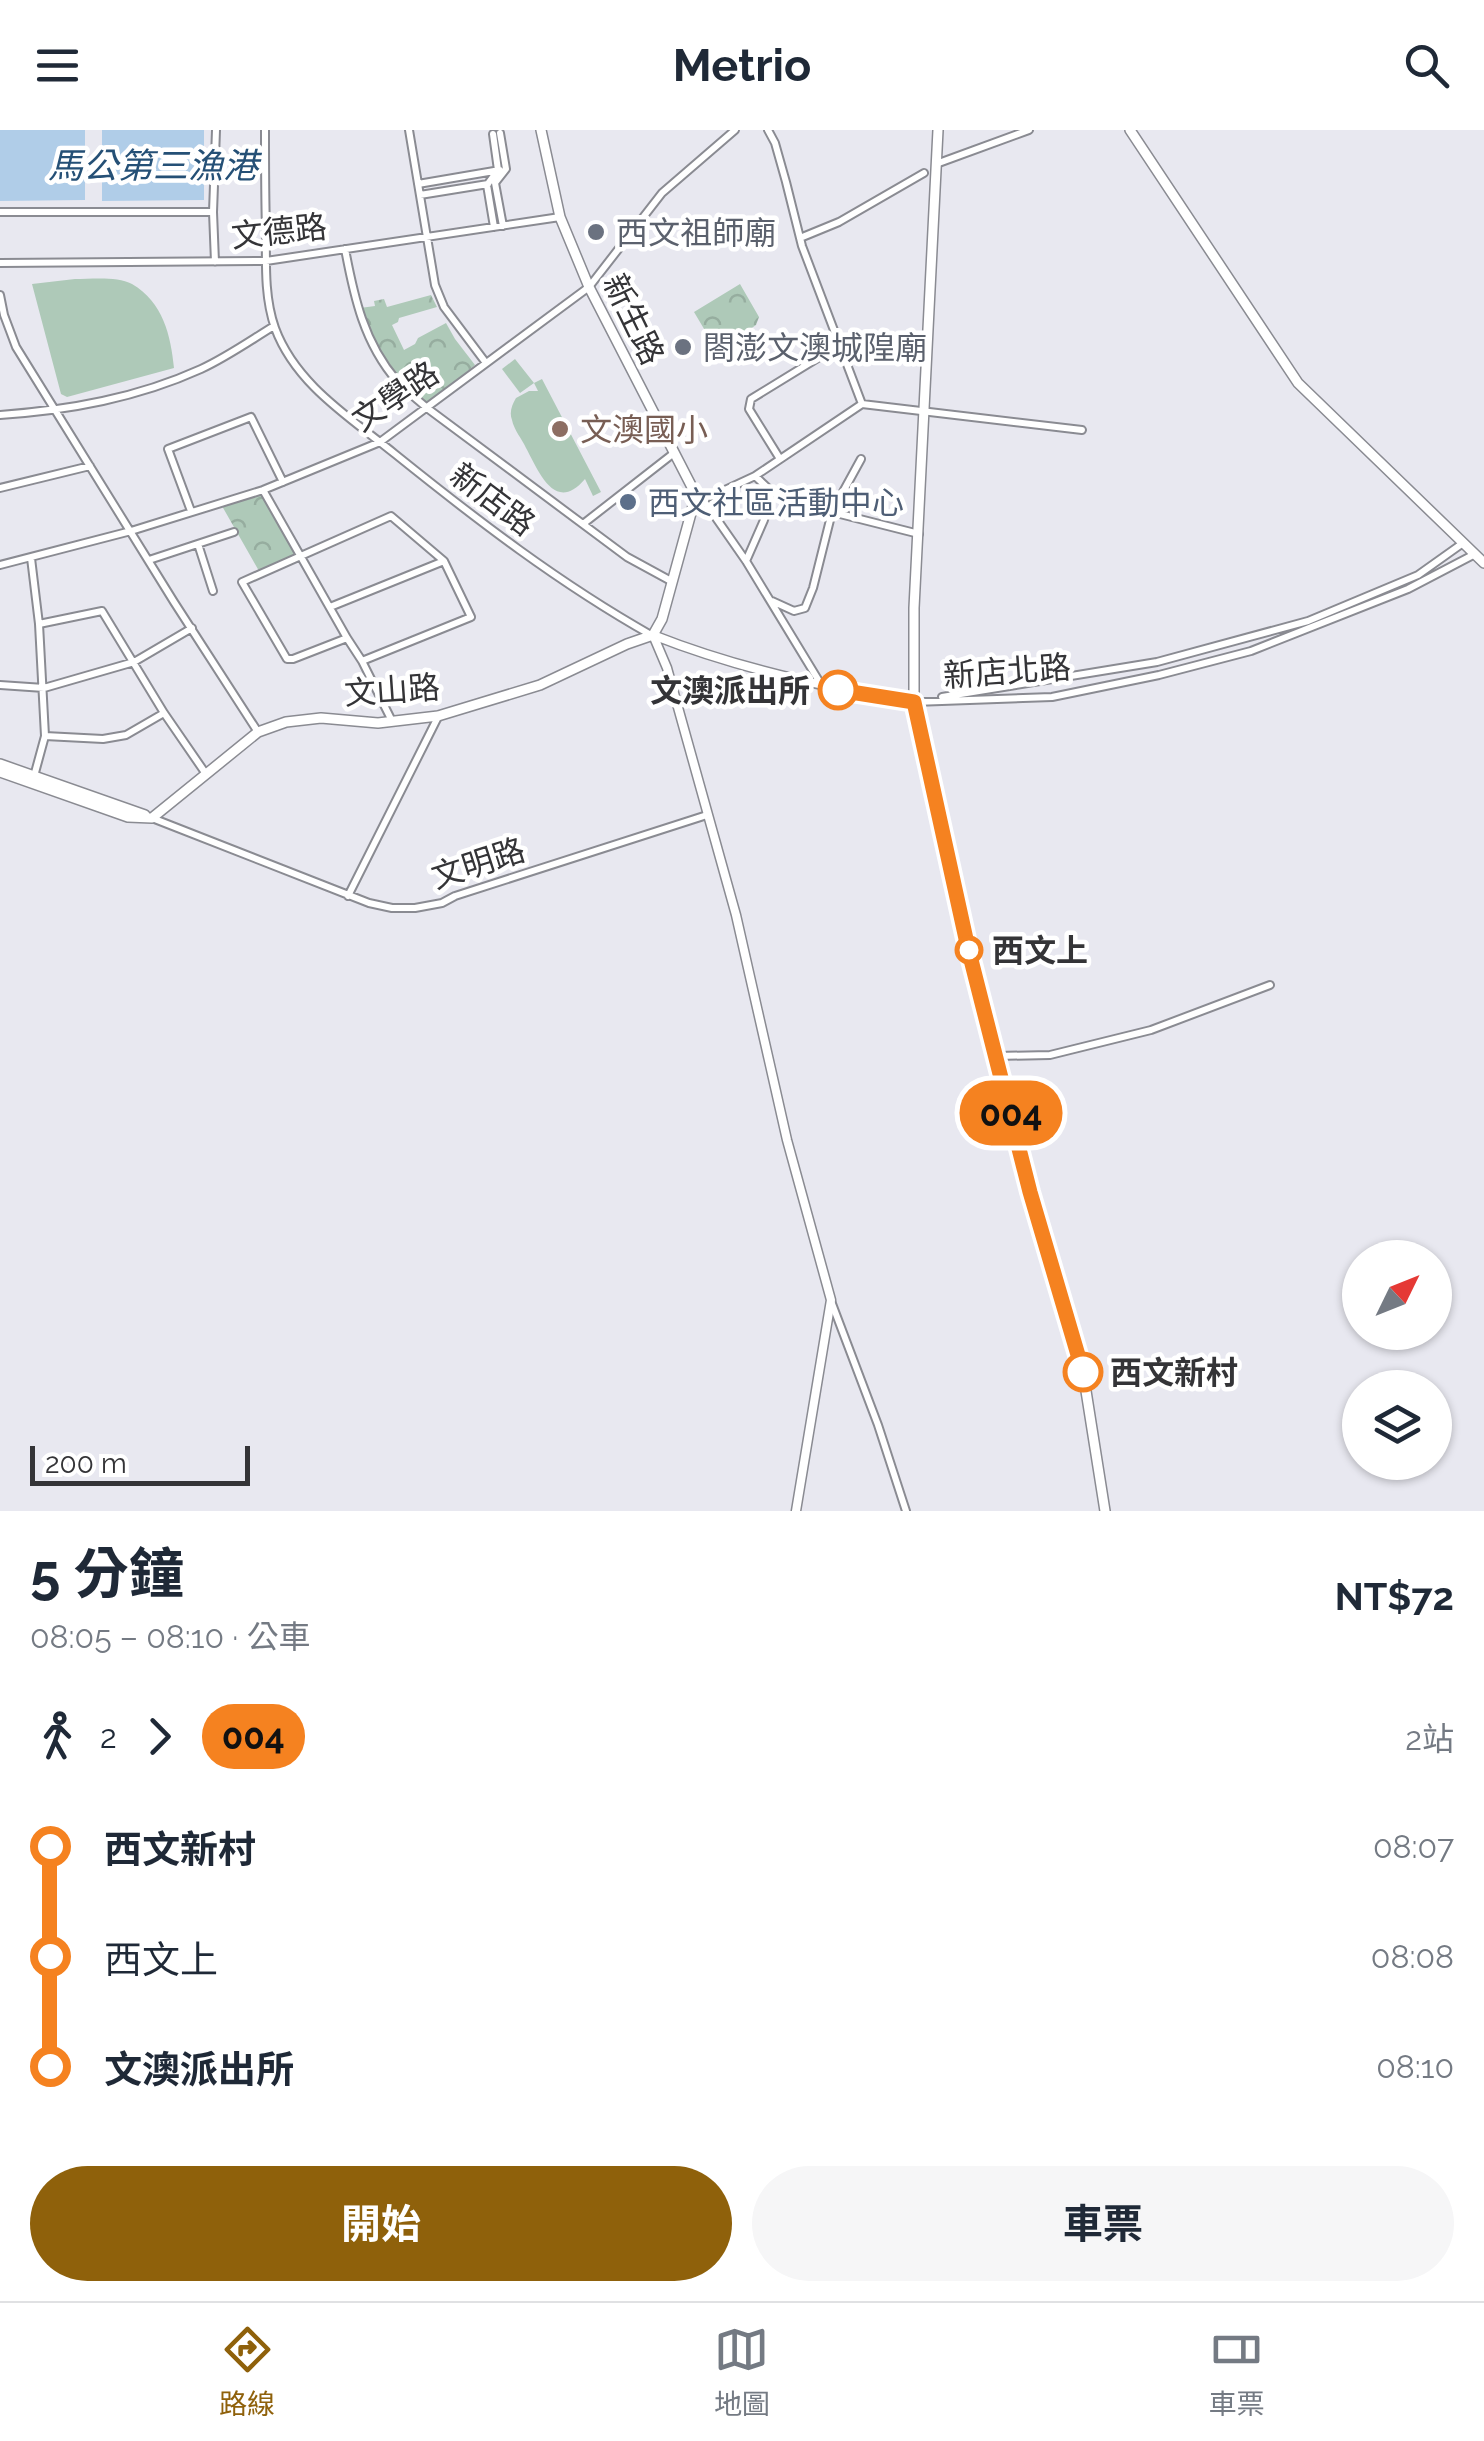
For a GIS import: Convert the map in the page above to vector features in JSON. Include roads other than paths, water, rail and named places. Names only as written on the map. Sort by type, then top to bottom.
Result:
[{"type":"main road","name":"新生路","points":[[541,130],[560,217],[589,287],[696,495]]},
{"type":"main road","points":[[938,130],[914,608],[914,702],[964,931],[1043,1238],[1083,1372],[1105,1511]]},
{"type":"main road","points":[[1130,130],[1298,382],[1484,564]]},
{"type":"main road","points":[[652,636],[662,619],[696,495]]},
{"type":"main road","name":"文山路","points":[[152,818],[258,732],[286,722],[320,718],[378,722],[471,708],[540,685],[652,636]]},
{"type":"main road","points":[[0,764],[152,818]]},
{"type":"main road","points":[[0,772],[34,778]]},
{"type":"street","points":[[215,262],[216,130]]},
{"type":"street","name":"新店路","points":[[265,130],[266,261],[274,326],[298,370],[329,400],[514,548],[652,636],[698,653],[822,686],[914,702]]},
{"type":"street","points":[[409,130],[435,284],[444,307],[486,363]]},
{"type":"street","name":"文學路","points":[[0,565],[263,490],[380,442],[589,287],[662,193],[735,130]]},
{"type":"street","points":[[768,130],[775,143],[800,238],[862,404]]},
{"type":"street","points":[[936,164],[1028,130]]},
{"type":"street","points":[[420,194],[491,184],[502,170],[497,134]]},
{"type":"street","points":[[418,184],[502,170]]},
{"type":"street","points":[[800,238],[839,222],[924,173]]},
{"type":"street","points":[[491,184],[498,227]]},
{"type":"street","points":[[0,212],[213,212]]},
{"type":"street","name":"文德路","points":[[0,263],[266,261],[560,217]]},
{"type":"street","points":[[345,249],[360,318],[374,349],[398,382],[626,557],[671,582]]},
{"type":"street","points":[[0,295],[16,347],[258,732]]},
{"type":"street","points":[[0,415],[57,411],[144,391],[204,368],[274,326]]},
{"type":"street","points":[[780,459],[749,409],[752,399],[839,346]]},
{"type":"street","points":[[696,495],[712,496],[754,476],[862,404],[1082,430]]},
{"type":"street","points":[[191,511],[168,449],[252,417],[283,482]]},
{"type":"street","points":[[582,524],[674,453]]},
{"type":"street","points":[[771,601],[794,611],[805,608],[832,512],[862,459]]},
{"type":"street","points":[[0,488],[90,466]]},
{"type":"street","points":[[754,476],[772,492],[919,534]]},
{"type":"street","points":[[263,490],[362,661],[392,721]]},
{"type":"street","points":[[746,561],[772,492]]},
{"type":"street","points":[[696,495],[746,561],[822,686]]},
{"type":"street","points":[[347,638],[287,659],[242,582],[391,516],[444,561],[471,618],[362,661]]},
{"type":"street","points":[[149,560],[234,532]]},
{"type":"street","name":"新店北路","points":[[914,702],[1157,662],[1308,620],[1418,575],[1463,543]]},
{"type":"street","points":[[198,544],[213,590]]},
{"type":"street","name":"新店北路","points":[[914,702],[1052,698],[1251,651],[1408,589],[1475,554]]},
{"type":"street","points":[[31,558],[45,736],[34,778]]},
{"type":"street","points":[[329,607],[444,561]]},
{"type":"street","points":[[39,624],[102,611],[206,775]]},
{"type":"street","points":[[0,685],[44,688],[134,662],[192,628]]},
{"type":"street","points":[[652,636],[667,668],[736,916],[787,1140],[830,1300],[906,1511]]},
{"type":"street","points":[[45,736],[126,735],[164,713]]},
{"type":"street","points":[[348,896],[438,716]]},
{"type":"street","name":"文明路","points":[[152,818],[348,896],[392,908],[415,908],[442,903],[708,815]]},
{"type":"street","points":[[996,1056],[1050,1055],[1152,1030],[1270,985]]},
{"type":"street","points":[[796,1511],[830,1300]]},
{"type":"water","name":"馬公第三漁港","points":[[0,130],[85,130],[85,200],[0,201]]},
{"type":"water","name":"馬公第三漁港","points":[[102,130],[204,130],[204,200],[102,201]]},
{"type":"place","name":"西文祖師廟","points":[[596,232]]},
{"type":"place","name":"閤澎文澳城隍廟","points":[[683,347]]},
{"type":"place","name":"文澳國小","points":[[560,429]]},
{"type":"place","name":"西文社區活動中心","points":[[628,502]]},
{"type":"place","name":"文澳派出所","points":[[838,690]]},
{"type":"place","name":"西文上","points":[[969,950]]},
{"type":"place","name":"西文新村","points":[[1083,1372]]}]
